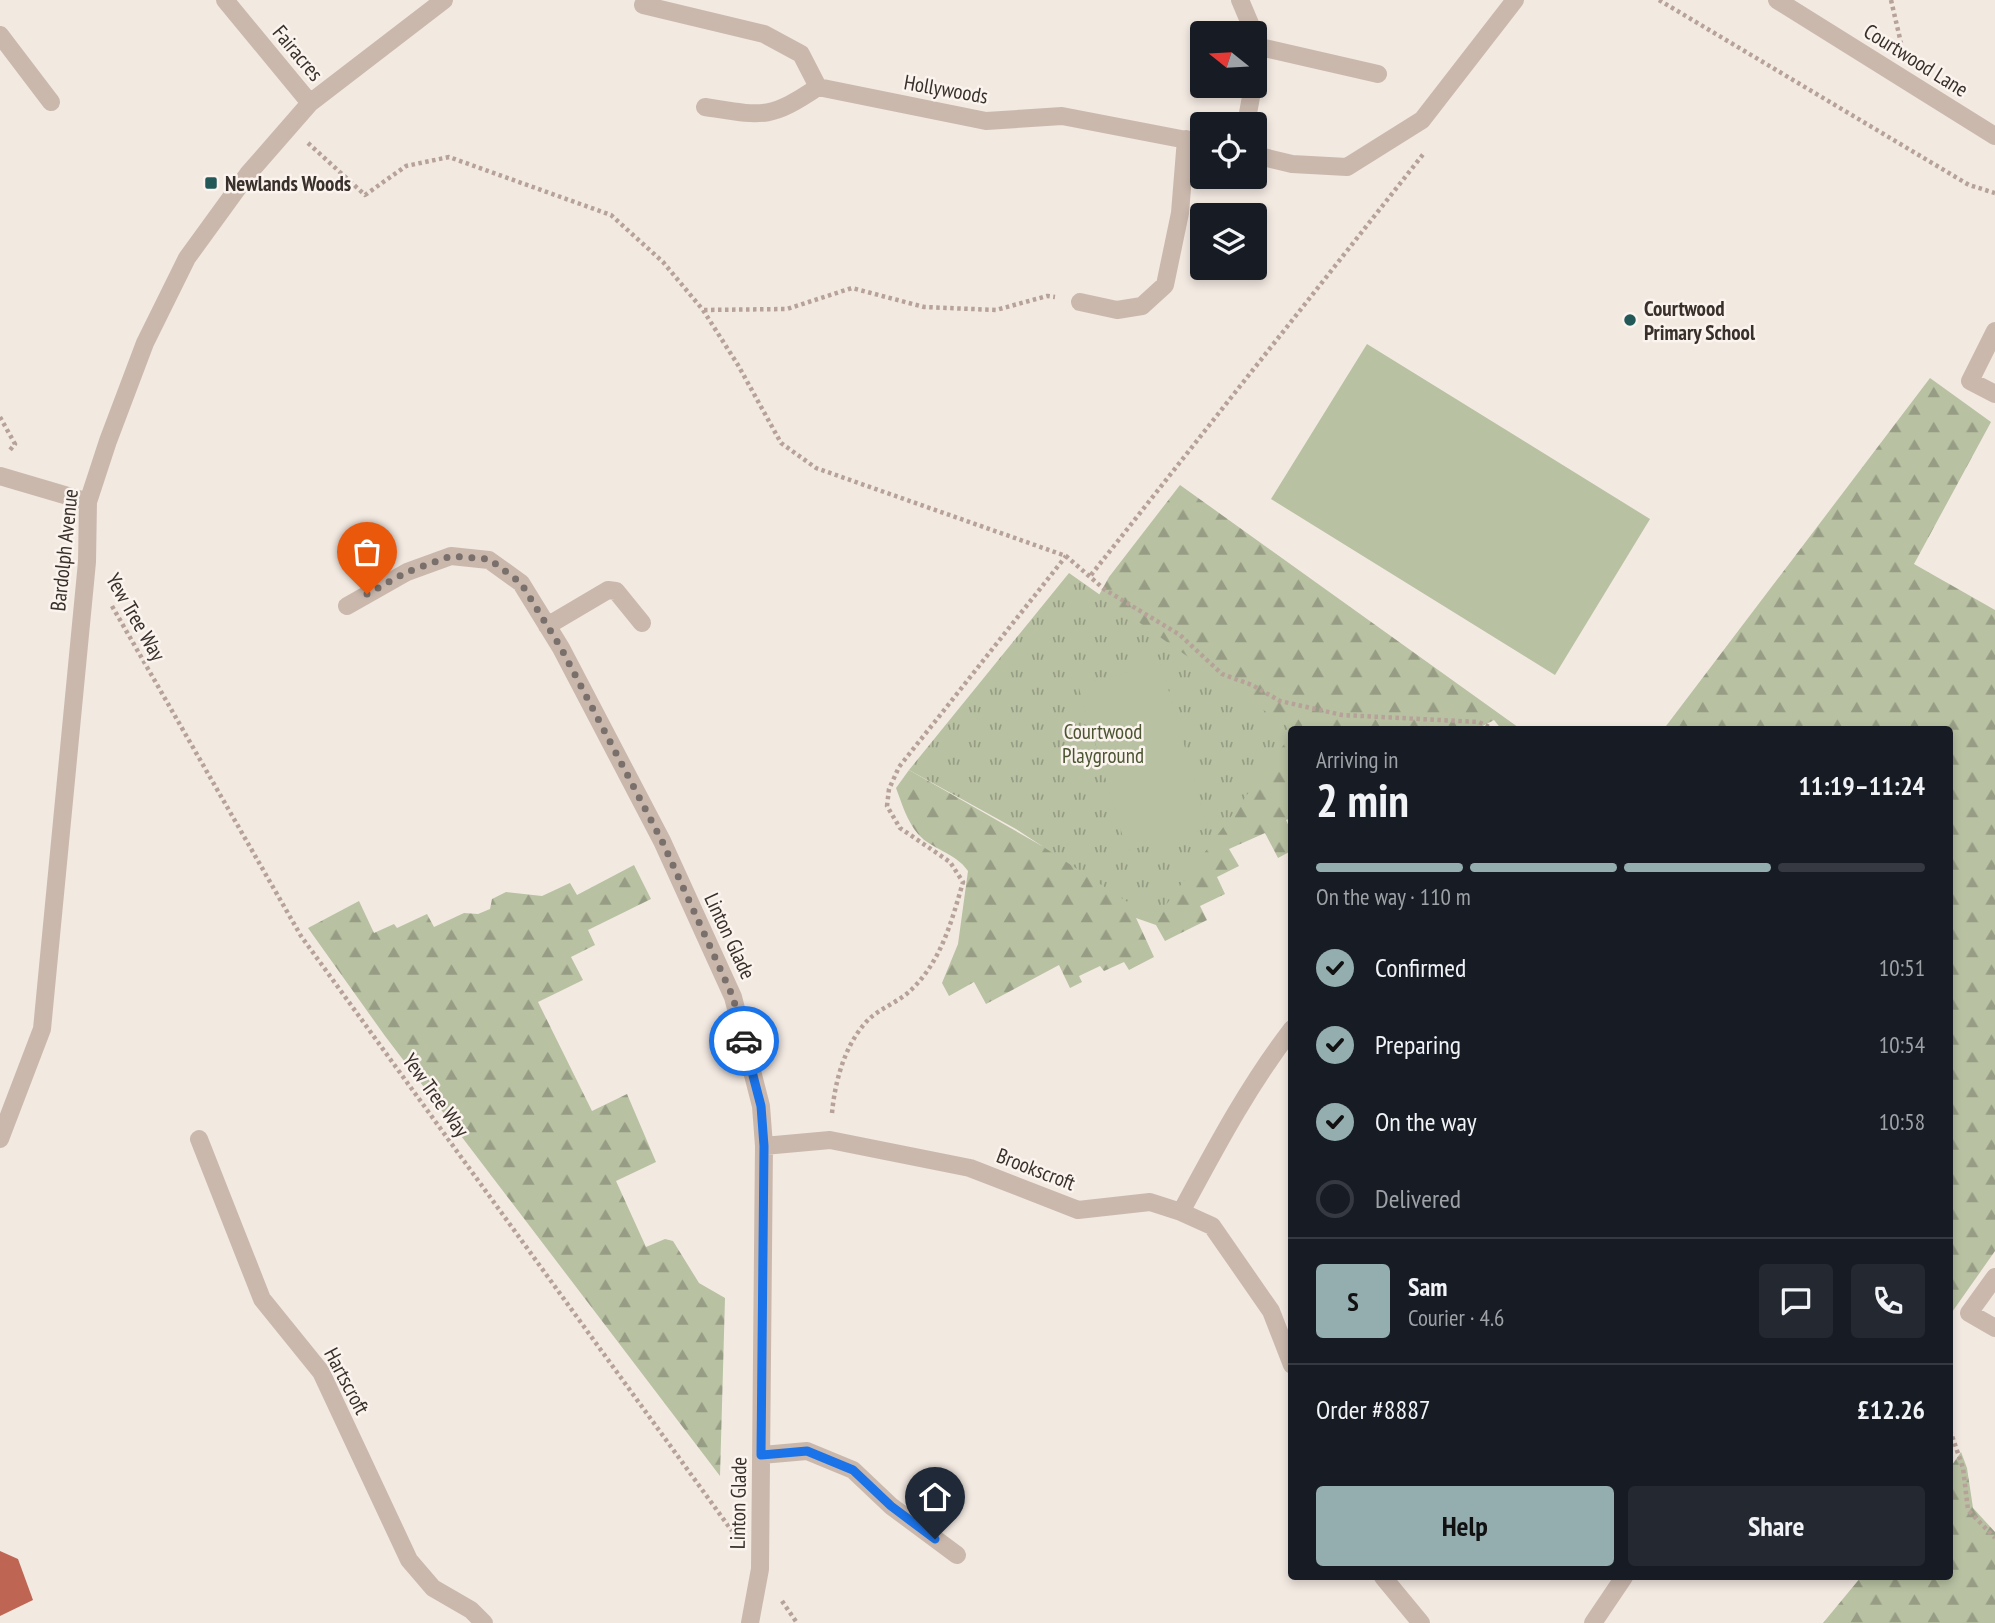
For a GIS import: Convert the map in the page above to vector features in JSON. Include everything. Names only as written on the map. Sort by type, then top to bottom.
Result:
[{"type":"street","name":"Fairacres","points":[[225,0],[310,103]]},
{"type":"street","name":"Bardolph Avenue","points":[[0,1139],[42,1030],[87,562],[88,502],[145,343],[187,258],[248,174],[289,126],[310,103],[444,0]]},
{"type":"street","points":[[1240,0],[1249,21]]},
{"type":"street","points":[[1267,158],[1292,164],[1348,167],[1422,120],[1516,0]]},
{"type":"street","name":"Courtwood Lane","points":[[1777,0],[1995,136]]},
{"type":"street","points":[[643,5],[764,34],[801,54],[818,87],[789,107],[759,116],[705,107]]},
{"type":"street","points":[[0,35],[51,102]]},
{"type":"street","points":[[1267,42],[1378,74]]},
{"type":"street","name":"Hollywoods","points":[[818,87],[986,121],[1062,116],[1190,140]]},
{"type":"street","name":"Hollywoods","points":[[1080,302],[1117,310],[1142,306],[1165,285],[1190,162]]},
{"type":"street","points":[[1995,331],[1970,381],[1995,394]]},
{"type":"street","points":[[2,477],[88,502]]},
{"type":"street","name":"Linton Glade","points":[[347,606],[407,572],[451,556],[489,559],[521,583],[547,626],[662,841],[733,997],[761,1106],[764,1146],[760,1569],[750,1623]]},
{"type":"street","points":[[547,626],[608,590],[616,592],[642,623]]},
{"type":"street","points":[[1181,1212],[1268,1059],[1288,1034]]},
{"type":"street","name":"Hartscroft","points":[[199,1139],[262,1300],[321,1372],[409,1560],[433,1588],[471,1610],[484,1623]]},
{"type":"street","name":"Brookscroft","points":[[764,1146],[830,1140],[970,1168],[1078,1210],[1150,1202],[1181,1212],[1212,1226],[1271,1311],[1288,1355]]},
{"type":"street","points":[[1995,1277],[1969,1313],[1995,1328]]},
{"type":"street","points":[[761,1455],[807,1451],[853,1470],[891,1506],[957,1555]]},
{"type":"street","points":[[1385,1580],[1421,1623]]},
{"type":"street","points":[[1593,1623],[1621,1580]]},
{"type":"path","points":[[1659,0],[1969,185],[1995,193]]},
{"type":"path","points":[[289,126],[365,195],[406,166],[449,157],[611,215],[663,262],[703,310],[738,365],[780,443],[816,468],[1066,556],[1104,589],[1180,635],[1222,674],[1252,685],[1280,701],[1342,715],[1479,722],[1486,726]]},
{"type":"path","points":[[1091,575],[1433,142]]},
{"type":"path","points":[[703,310],[787,309],[852,288],[924,307],[996,310],[1047,296],[1080,302]]},
{"type":"path","points":[[0,417],[15,444],[7,454],[2,477]]},
{"type":"path","points":[[830,1140],[834,1092],[848,1048],[869,1020],[913,989],[946,940],[963,882],[950,862],[900,828],[887,806],[894,778],[899,767],[1066,556]]},
{"type":"path","name":"Yew Tree Way","points":[[87,562],[300,936],[797,1623]]},
{"type":"path","points":[[1953,1439],[1963,1468],[1968,1510],[1995,1538]]},
{"type":"green space","points":[[1367,344],[1650,519],[1555,675],[1271,499]]},
{"type":"green space","points":[[1930,378],[1991,422],[1914,564],[1995,610],[1995,1251],[1953,1311],[1953,726],[1666,726]]},
{"type":"green space","points":[[1180,485],[1516,726],[1499,726],[1494,720],[1483,726],[1288,726],[1288,853],[1278,858],[1265,833],[1229,849],[1239,866],[1217,877],[1225,894],[1200,906],[1207,920],[1165,941],[1156,925],[1136,918],[1154,957],[1129,970],[1124,962],[1104,971],[1100,966],[1079,976],[1082,982],[1070,988],[1059,965],[986,1004],[974,982],[949,996],[942,983],[958,944],[968,871],[957,859],[918,834],[908,818],[896,788],[909,770],[1042,846],[1099,595],[1109,577]]},
{"type":"green space","name":"Courtwood Playground","points":[[1069,573],[1288,727],[1288,739],[1155,920],[1016,829],[909,770]]},
{"type":"green space","points":[[1161,664],[1208,828],[1127,851],[1078,685]]},
{"type":"green space","points":[[634,865],[651,899],[588,930],[595,945],[571,957],[583,980],[538,1002],[592,1111],[627,1094],[656,1162],[616,1181],[646,1247],[665,1239],[673,1241],[699,1283],[725,1298],[720,1476],[385,1036],[308,928],[359,901],[374,933],[394,924],[397,928],[427,914],[434,927],[464,913],[478,914],[490,909],[492,899],[506,892],[542,896],[570,883],[577,895]]},
{"type":"green space","points":[[1961,1452],[1967,1468],[1973,1508],[1995,1532],[1995,1623],[1823,1623],[1859,1580],[1953,1580],[1953,1464]]},
{"type":"building","points":[[0,1551],[18,1559],[33,1600],[0,1616]]},
{"type":"way so far","points":[[367,594],[407,572],[451,556],[489,559],[521,583],[561,648],[662,841],[733,997],[744,1041]]},
{"type":"place","name":"Newlands Woods","points":[[211,183]]},
{"type":"place","name":"Courtwood Primary School","points":[[1630,320]]},
{"type":"route","points":[[744,1041],[761,1106],[764,1146],[761,1455],[807,1451],[853,1470],[891,1506],[935,1539]]}]
